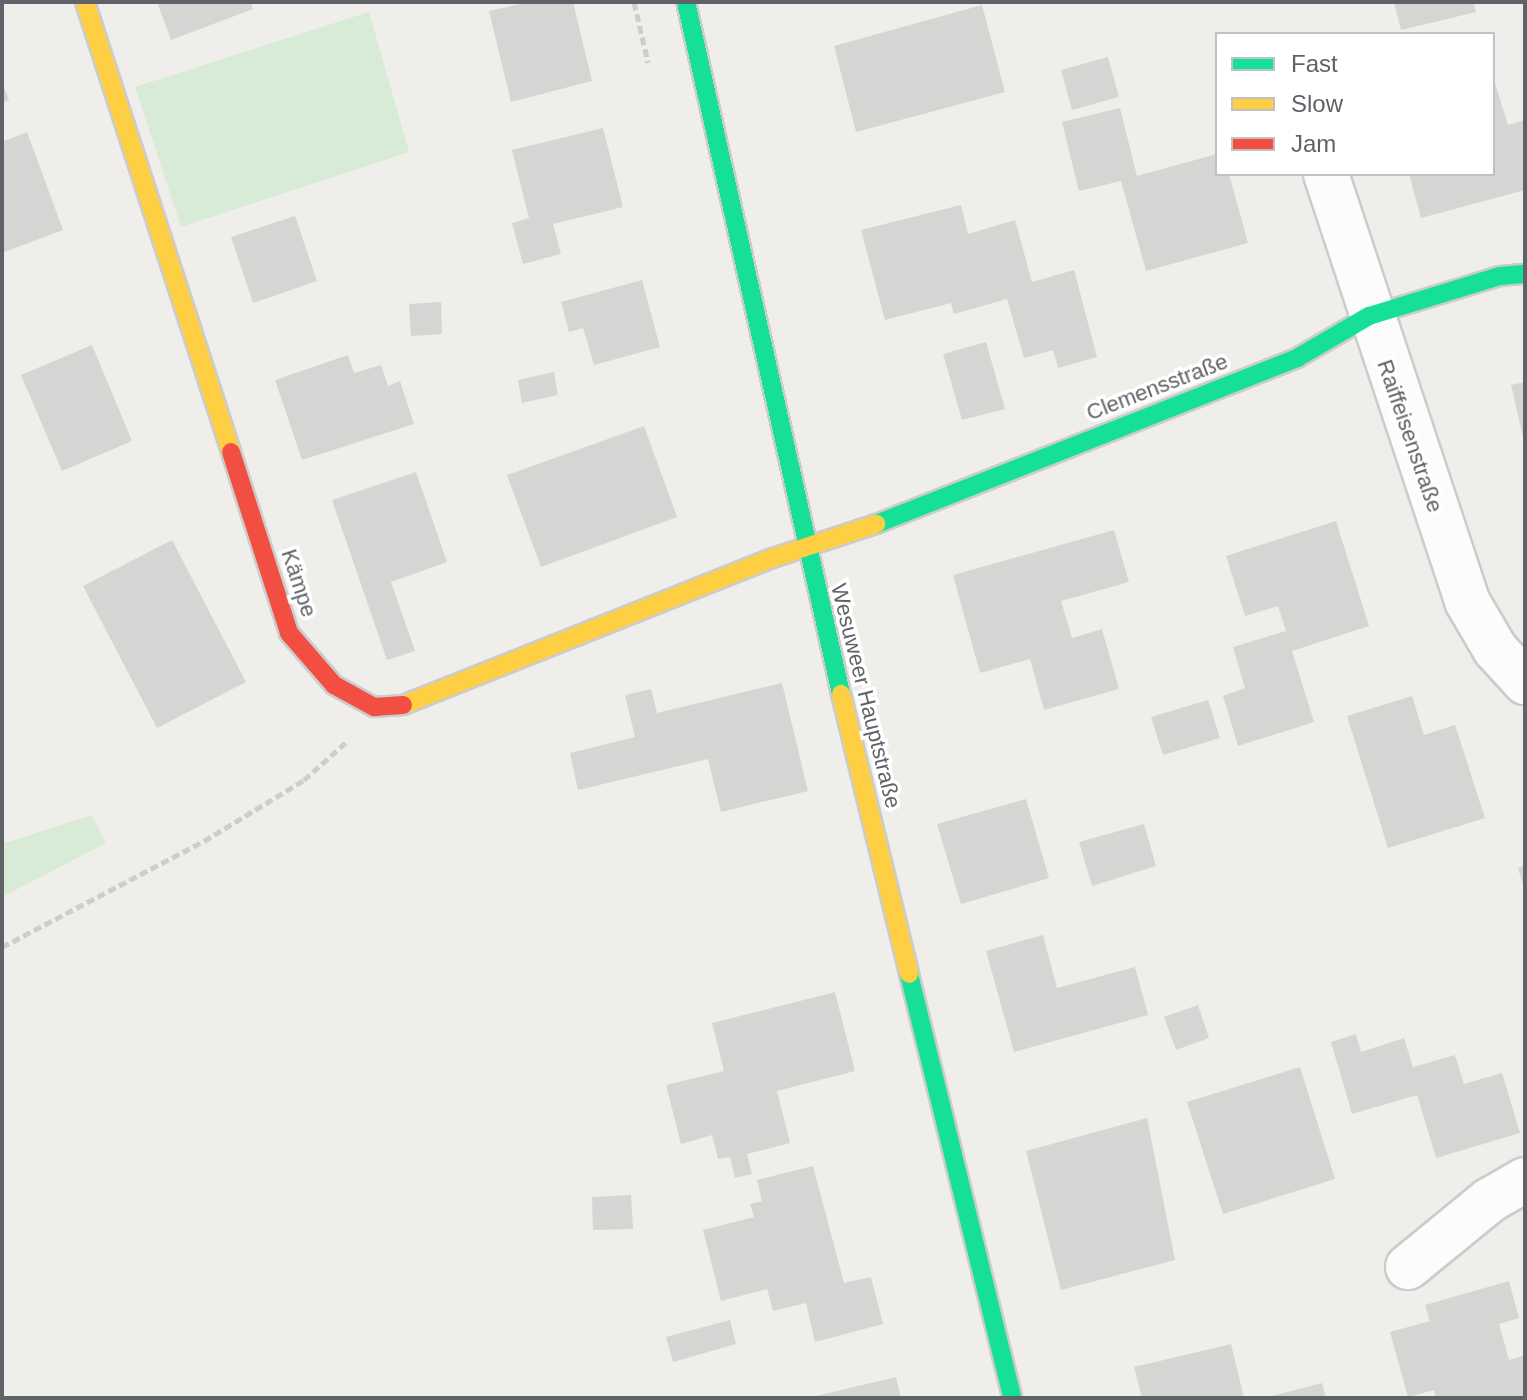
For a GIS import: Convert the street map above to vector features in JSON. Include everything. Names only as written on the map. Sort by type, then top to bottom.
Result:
[{"type":"street","name":"Kämpe","points":[[85,2],[289,633],[334,685],[374,707]]},
{"type":"street","name":"Wesuweer Hauptstraße","points":[[686,2],[806,551],[1012,1398]]},
{"type":"street","name":"Raiffeisenstraße","points":[[1327,176],[1369,316],[1467,601],[1495,649],[1525,682]]},
{"type":"street","name":"Clemensstraße","points":[[806,551],[1297,358],[1369,316],[1500,276],[1525,274]]},
{"type":"street","points":[[374,707],[413,704],[770,559],[806,551]]},
{"type":"street","points":[[1408,1267],[1455,1226],[1525,1180]]},
{"type":"path","points":[[2,947],[204,841],[304,780],[344,745],[374,707]]},
{"type":"green space","points":[[369,12],[409,152],[181,227],[135,87]]},
{"type":"green space","points":[[92,815],[106,843],[2,897],[2,844]]},
{"type":"building","points":[[157,2],[250,2],[253,9],[171,40]]},
{"type":"building","points":[[528,2],[573,2],[592,81],[511,102],[489,11]]},
{"type":"building","points":[[1394,2],[1473,2],[1476,12],[1401,30]]},
{"type":"building","points":[[982,5],[1005,92],[856,132],[834,46]]},
{"type":"building","points":[[1108,57],[1119,97],[1072,110],[1061,70]]},
{"type":"building","points":[[2,82],[9,100],[2,103]]},
{"type":"building","points":[[1495,83],[1508,125],[1525,120],[1525,190],[1421,218],[1410,176],[1495,176]]},
{"type":"building","points":[[1120,108],[1137,176],[1215,155],[1215,176],[1230,176],[1248,243],[1146,271],[1121,181],[1079,191],[1062,122]]},
{"type":"building","points":[[603,128],[623,207],[553,224],[561,254],[523,264],[512,223],[529,218],[512,150]]},
{"type":"building","points":[[27,132],[63,230],[2,253],[2,142]]},
{"type":"building","points":[[961,205],[968,234],[1015,220],[1032,282],[1074,270],[1097,357],[1058,368],[1053,350],[1024,358],[1007,299],[954,314],[951,303],[885,320],[861,230]]},
{"type":"building","points":[[295,216],[317,281],[253,303],[231,237]]},
{"type":"building","points":[[642,280],[660,347],[594,365],[583,328],[569,332],[561,302]]},
{"type":"building","points":[[441,302],[442,334],[411,336],[409,304]]},
{"type":"building","points":[[986,342],[1005,409],[962,420],[943,354]]},
{"type":"building","points":[[92,345],[132,441],[62,471],[21,375]]},
{"type":"building","points":[[348,355],[354,373],[381,365],[388,386],[400,381],[414,424],[302,460],[275,380]]},
{"type":"building","points":[[554,372],[558,395],[522,403],[518,380]]},
{"type":"building","points":[[1525,382],[1525,441],[1524,441],[1511,385]]},
{"type":"building","points":[[644,426],[677,517],[541,567],[507,475]]},
{"type":"building","points":[[416,472],[447,562],[391,582],[415,651],[387,660],[332,500]]},
{"type":"building","points":[[1336,521],[1369,626],[1292,651],[1314,722],[1238,746],[1223,696],[1245,688],[1233,647],[1286,631],[1278,606],[1245,616],[1226,556]]},
{"type":"building","points":[[1114,530],[1129,582],[1061,601],[1072,638],[1102,629],[1119,689],[1044,710],[1030,659],[980,673],[953,575]]},
{"type":"building","points":[[172,540],[246,682],[157,728],[83,586]]},
{"type":"building","points":[[782,683],[808,791],[721,812],[708,759],[578,790],[570,753],[635,737],[625,695],[651,689],[657,713]]},
{"type":"building","points":[[1412,696],[1424,735],[1455,725],[1485,818],[1388,848],[1347,716]]},
{"type":"building","points":[[1208,700],[1220,738],[1163,755],[1151,717]]},
{"type":"building","points":[[1026,799],[1049,878],[961,904],[937,824]]},
{"type":"building","points":[[1144,824],[1156,866],[1092,886],[1079,842]]},
{"type":"building","points":[[1525,865],[1525,888],[1524,888],[1518,868]]},
{"type":"building","points":[[1043,935],[1057,988],[1135,967],[1148,1015],[1014,1052],[986,951]]},
{"type":"building","points":[[835,992],[855,1071],[777,1091],[790,1143],[747,1154],[752,1174],[735,1178],[730,1157],[718,1159],[712,1135],[681,1144],[666,1085],[724,1071],[712,1023]]},
{"type":"building","points":[[1198,1005],[1209,1038],[1176,1050],[1164,1017]]},
{"type":"building","points":[[1356,1034],[1361,1052],[1404,1038],[1413,1067],[1455,1055],[1464,1084],[1502,1073],[1520,1133],[1436,1158],[1417,1095],[1352,1114],[1331,1042]]},
{"type":"building","points":[[1300,1067],[1335,1179],[1223,1214],[1187,1102]]},
{"type":"building","points":[[1147,1118],[1175,1260],[1061,1290],[1026,1151]]},
{"type":"building","points":[[813,1166],[844,1283],[871,1277],[883,1324],[815,1342],[806,1303],[773,1311],[767,1289],[721,1301],[703,1230],[754,1217],[750,1204],[762,1201],[757,1180]]},
{"type":"building","points":[[631,1195],[633,1229],[593,1230],[592,1197]]},
{"type":"building","points":[[1509,1281],[1519,1318],[1499,1324],[1509,1360],[1525,1355],[1525,1398],[1436,1398],[1434,1390],[1408,1397],[1390,1332],[1430,1321],[1425,1305]]},
{"type":"building","points":[[730,1320],[736,1344],[673,1362],[666,1337]]},
{"type":"building","points":[[1231,1344],[1244,1398],[1142,1398],[1134,1367]]},
{"type":"building","points":[[896,1377],[901,1398],[812,1398],[812,1397]]},
{"type":"building","points":[[1322,1383],[1326,1398],[1268,1398],[1268,1397]]},
{"type":"traffic: fast","points":[[686,2],[841,694]]},
{"type":"traffic: fast","points":[[876,524],[1297,358],[1369,316],[1500,276],[1525,274]]},
{"type":"traffic: fast","points":[[909,974],[1012,1398]]},
{"type":"traffic: slow","points":[[85,2],[231,452]]},
{"type":"traffic: slow","points":[[403,705],[770,559],[876,524]]},
{"type":"traffic: slow","points":[[841,694],[909,974]]},
{"type":"traffic: jam","points":[[231,452],[289,633],[334,685],[374,707],[403,705]]}]
